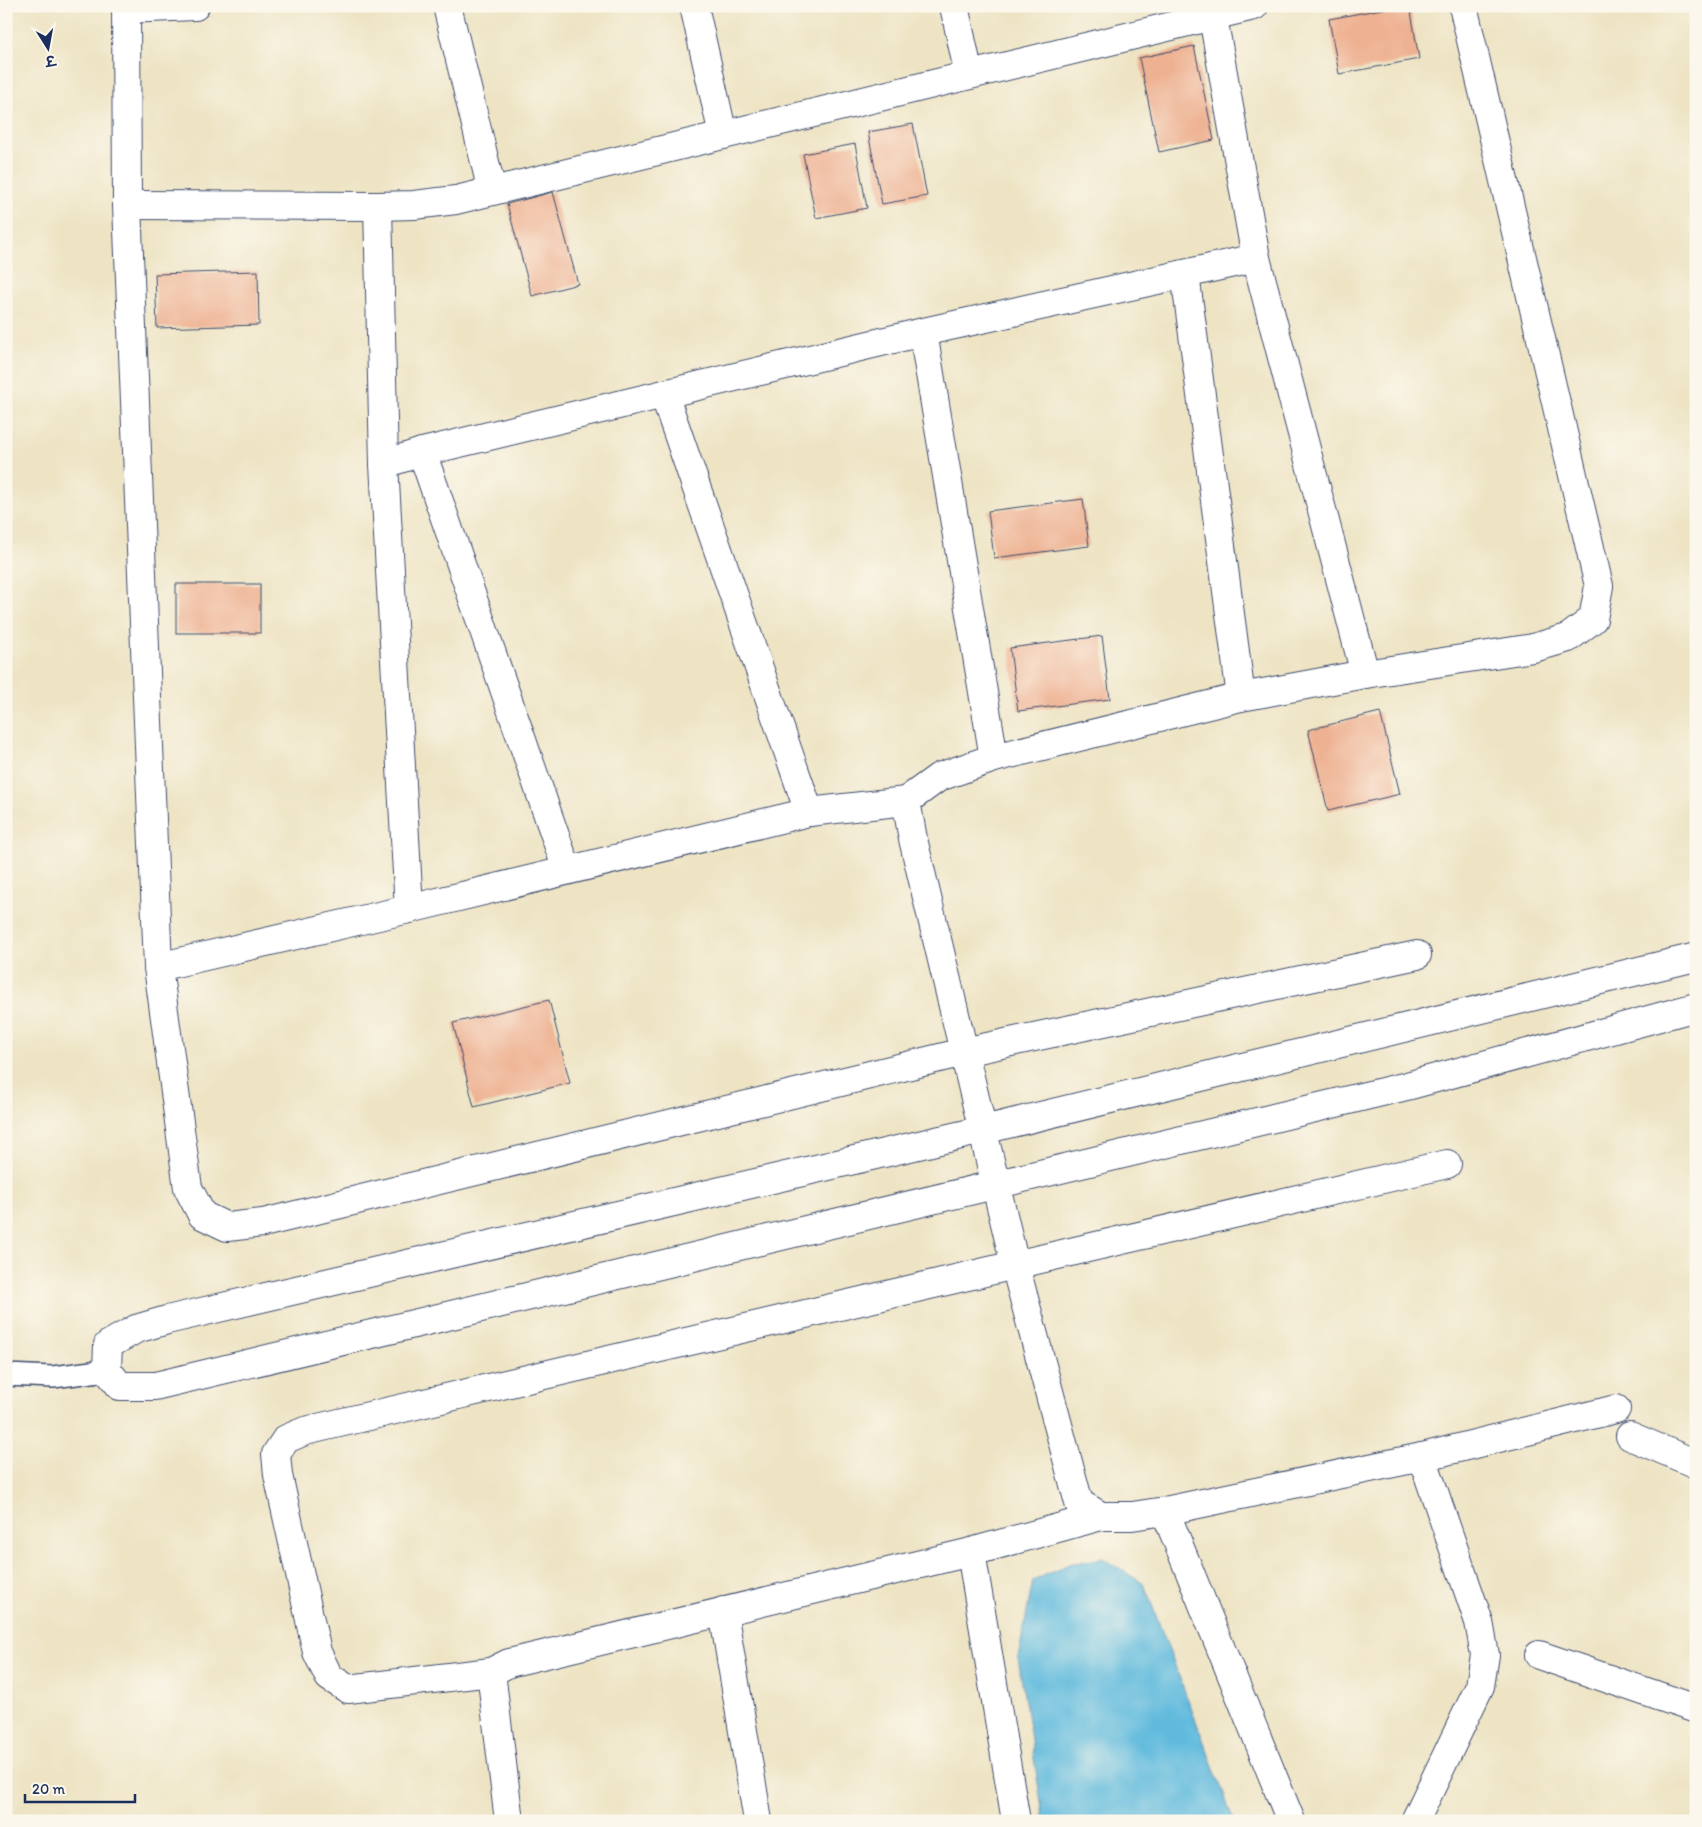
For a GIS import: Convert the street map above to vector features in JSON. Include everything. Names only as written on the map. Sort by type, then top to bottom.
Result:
[{"type":"street","points":[[196,6],[126,7],[127,205],[158,967],[188,1188],[202,1215],[227,1226],[263,1223],[964,1052],[1417,955]]},
{"type":"street","points":[[447,6],[492,190]]},
{"type":"street","points":[[694,6],[723,135]]},
{"type":"street","points":[[954,6],[969,75]]},
{"type":"street","points":[[127,205],[378,206],[456,200],[969,75],[1212,11],[1254,6]]},
{"type":"street","points":[[158,967],[410,910],[808,812],[906,801],[939,778],[994,758],[1241,697],[1365,674],[1533,648],[1568,638],[1593,619],[1599,586],[1463,6]]},
{"type":"street","points":[[1212,11],[1256,258],[1365,674]]},
{"type":"street","points":[[378,206],[384,464],[410,910]]},
{"type":"street","points":[[384,464],[422,452],[923,332],[1256,258]]},
{"type":"street","points":[[1185,274],[1241,697]]},
{"type":"street","points":[[923,332],[994,758]]},
{"type":"street","points":[[664,394],[808,812]]},
{"type":"street","points":[[422,452],[567,870]]},
{"type":"street","points":[[906,801],[915,848],[1015,1265],[1079,1503],[1101,1516]]},
{"type":"street","points":[[1696,957],[983,1130],[167,1320],[136,1330],[108,1345],[107,1370],[120,1386],[155,1386],[1407,1086],[1696,1007]]},
{"type":"street","points":[[1447,1164],[306,1430],[286,1439],[276,1454],[278,1475],[317,1652],[329,1677],[348,1688],[491,1672],[509,1663],[971,1552],[1101,1516],[1132,1516],[1165,1511],[1422,1457],[1616,1409]]},
{"type":"street","points":[[1630,1436],[1696,1464]]},
{"type":"street","points":[[1415,1821],[1480,1686],[1485,1655],[1479,1622],[1422,1457]]},
{"type":"street","points":[[1165,1511],[1291,1821]]},
{"type":"street","points":[[971,1552],[1016,1821]]},
{"type":"street","points":[[723,1611],[758,1821]]},
{"type":"street","points":[[1539,1655],[1696,1709]]},
{"type":"street","points":[[491,1672],[509,1821]]},
{"type":"lane","points":[[6,1375],[53,1377],[107,1370]]},
{"type":"water","points":[[1103,1558],[1144,1584],[1234,1821],[1044,1821],[1018,1658],[1033,1581],[1069,1564]]},
{"type":"building","points":[[1398,6],[1410,6],[1419,59],[1339,74],[1329,19]]},
{"type":"building","points":[[1194,46],[1214,140],[1159,152],[1139,58]]},
{"type":"building","points":[[913,124],[927,196],[882,204],[868,132]]},
{"type":"building","points":[[855,144],[867,208],[816,218],[803,154]]},
{"type":"building","points":[[553,192],[578,284],[532,296],[507,204]]},
{"type":"building","points":[[258,271],[259,325],[157,328],[155,274]]},
{"type":"building","points":[[1083,499],[1089,546],[994,558],[988,511]]},
{"type":"building","points":[[176,584],[260,584],[260,633],[176,633]]},
{"type":"building","points":[[1102,636],[1110,699],[1018,711],[1010,648]]},
{"type":"building","points":[[1380,712],[1400,794],[1328,811],[1308,730]]},
{"type":"building","points":[[549,1000],[570,1083],[474,1107],[453,1023]]}]
